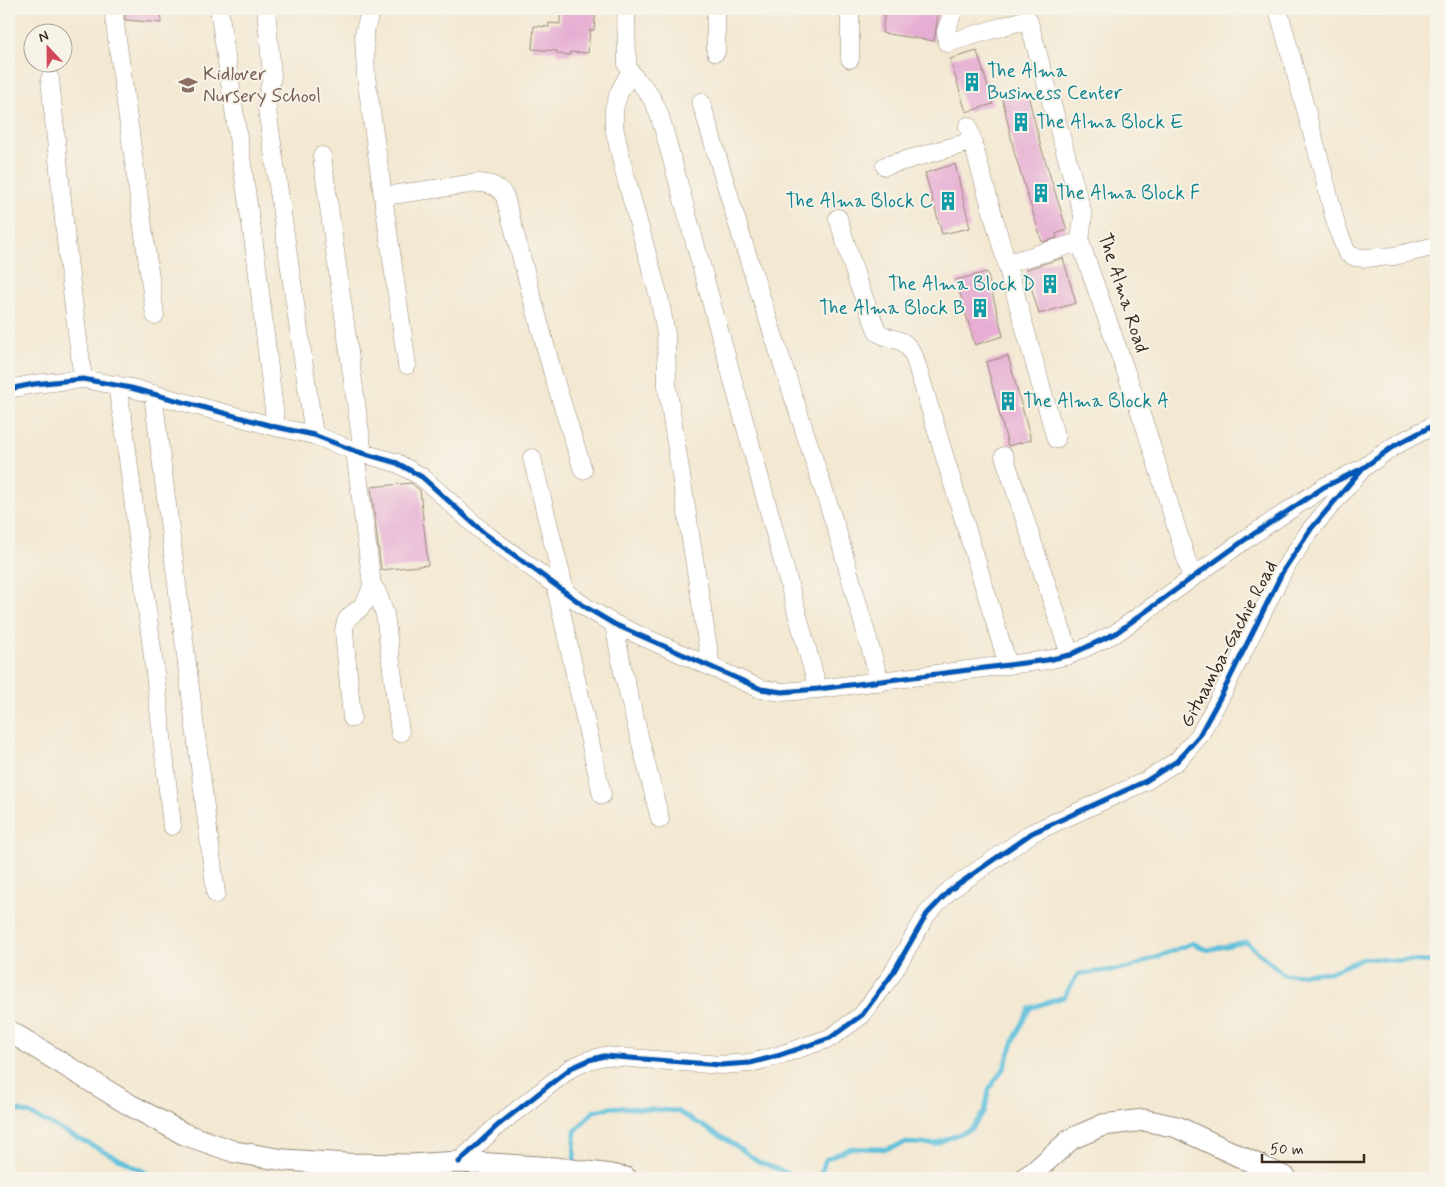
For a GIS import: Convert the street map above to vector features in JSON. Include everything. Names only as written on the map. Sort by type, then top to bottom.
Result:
[{"type":"main road","points":[[9,1031],[130,1105],[184,1134],[235,1152],[284,1160],[412,1171],[460,1162],[574,1170],[626,1178]]},
{"type":"main road","points":[[1025,1178],[1071,1139],[1103,1126],[1144,1120],[1177,1127],[1286,1178]]},
{"type":"street","points":[[113,9],[155,315]]},
{"type":"street","points":[[219,9],[256,258],[276,427]]},
{"type":"street","points":[[266,9],[272,75],[266,98],[267,109],[314,435]]},
{"type":"street","points":[[371,9],[364,34],[366,76],[407,365]]},
{"type":"street","points":[[626,9],[626,52],[630,72],[656,104],[663,126],[818,689]]},
{"type":"street","points":[[716,9],[716,52]]},
{"type":"street","points":[[850,9],[850,58]]},
{"type":"street","name":"The Alma Road","points":[[954,9],[946,31],[947,43],[1028,18],[1083,215],[1080,242],[1146,429],[1192,578]]},
{"type":"street","points":[[1278,9],[1337,228],[1347,252],[1354,257],[1365,258],[1394,256],[1436,246]]},
{"type":"street","points":[[630,72],[619,93],[614,109],[614,127],[624,171],[659,297],[666,334],[667,386],[711,667]]},
{"type":"street","points":[[50,79],[68,260],[83,379]]},
{"type":"street","points":[[700,102],[751,269],[838,534],[880,682]]},
{"type":"street","points":[[885,166],[970,134],[1008,263],[1056,439]]},
{"type":"street","points":[[322,156],[359,452],[372,585],[369,596],[361,607],[350,614],[345,622],[344,632],[352,718]]},
{"type":"street","points":[[384,196],[477,183],[487,183],[501,190],[505,197],[554,378],[583,470]]},
{"type":"street","points":[[838,218],[858,283],[878,333],[903,341],[914,356],[1008,665]]},
{"type":"street","points":[[1008,263],[1080,242]]},
{"type":"street","points":[[9,389],[34,384],[83,379],[117,385],[276,427],[314,435],[359,452],[397,463],[422,477],[484,533],[587,608],[614,624],[761,689],[782,692],[880,682],[1047,660],[1070,655],[1116,634],[1192,578],[1324,487],[1363,468]]},
{"type":"street","points":[[117,385],[155,673],[172,826]]},
{"type":"street","points":[[153,394],[216,894]]},
{"type":"street","name":"Gituamba-Gachie Road","points":[[460,1162],[497,1126],[542,1090],[571,1068],[589,1060],[604,1056],[721,1065],[750,1063],[830,1038],[862,1015],[891,976],[928,914],[950,890],[1032,833],[1146,781],[1177,761],[1199,736],[1283,571],[1311,529],[1363,468],[1394,446],[1430,427],[1436,426]]},
{"type":"street","points":[[1004,456],[1070,655]]},
{"type":"street","points":[[532,458],[602,795]]},
{"type":"street","points":[[372,585],[377,592],[385,614],[400,733]]},
{"type":"street","points":[[614,624],[623,672],[660,819]]},
{"type":"street","points":[[315,1178],[346,1164]]},
{"type":"building","points":[[126,9],[162,9],[161,23],[125,20]]},
{"type":"building","points":[[572,9],[596,9],[594,30],[590,30],[588,53],[570,52],[570,55],[557,54],[557,51],[532,49],[534,26],[549,27],[549,23],[560,24],[560,11],[572,11]]},
{"type":"building","points":[[885,9],[939,9],[934,41],[882,33]]},
{"type":"building","name":"The Alma Business Center","points":[[977,51],[993,104],[966,112],[950,59]]},
{"type":"building","points":[[1027,91],[1041,147],[1067,230],[1056,234],[1057,238],[1042,242],[1015,155],[1002,97]]},
{"type":"building","name":"The Alma Block C","points":[[955,164],[970,228],[942,234],[925,173]]},
{"type":"building","name":"The Alma Block D","points":[[1063,258],[1076,303],[1039,314],[1026,269]]},
{"type":"building","name":"The Alma Block B","points":[[987,272],[1003,336],[975,345],[956,280]]},
{"type":"building","name":"The Alma Block A","points":[[1008,356],[1031,440],[1008,446],[986,362]]},
{"type":"building","points":[[411,483],[420,490],[428,565],[381,570],[371,487]]},
{"type":"waterway","points":[[819,1178],[826,1159],[851,1148],[886,1149],[905,1143],[935,1144],[971,1129],[985,1111],[989,1089],[1004,1068],[1014,1040],[1030,1008],[1064,997],[1078,974],[1129,968],[1193,943],[1207,950],[1246,942],[1285,975],[1330,972],[1365,958],[1436,962]]},
{"type":"waterway","points":[[574,1165],[575,1131],[594,1111],[614,1107],[677,1111],[730,1142],[759,1162],[801,1178]]},
{"type":"waterway","points":[[9,1108],[30,1114],[157,1178]]},
{"type":"cycle path","points":[[9,389],[34,384],[83,379],[131,388],[276,427],[314,435],[355,451],[397,463],[422,477],[484,533],[587,608],[614,624],[761,689],[782,692],[1047,660],[1070,655],[1116,633],[1246,539],[1324,487],[1363,468]]},
{"type":"cycle path","points":[[459,1162],[497,1126],[571,1068],[589,1060],[604,1056],[721,1065],[750,1063],[830,1038],[862,1015],[891,976],[927,914],[950,890],[1032,833],[1146,781],[1177,761],[1199,736],[1283,571],[1311,529],[1363,468],[1394,446],[1430,427],[1436,426]]},
{"type":"place","name":"The Alma Business Center","points":[[972,82]]},
{"type":"place","name":"Kidlover Nursery School","points":[[188,85]]},
{"type":"place","name":"The Alma Block E","points":[[1021,122]]},
{"type":"place","name":"The Alma Block F","points":[[1041,193]]},
{"type":"place","name":"The Alma Block C","points":[[948,201]]},
{"type":"place","name":"The Alma Block D","points":[[1050,284]]},
{"type":"place","name":"The Alma Block B","points":[[980,308]]},
{"type":"place","name":"The Alma Block A","points":[[1008,401]]}]
